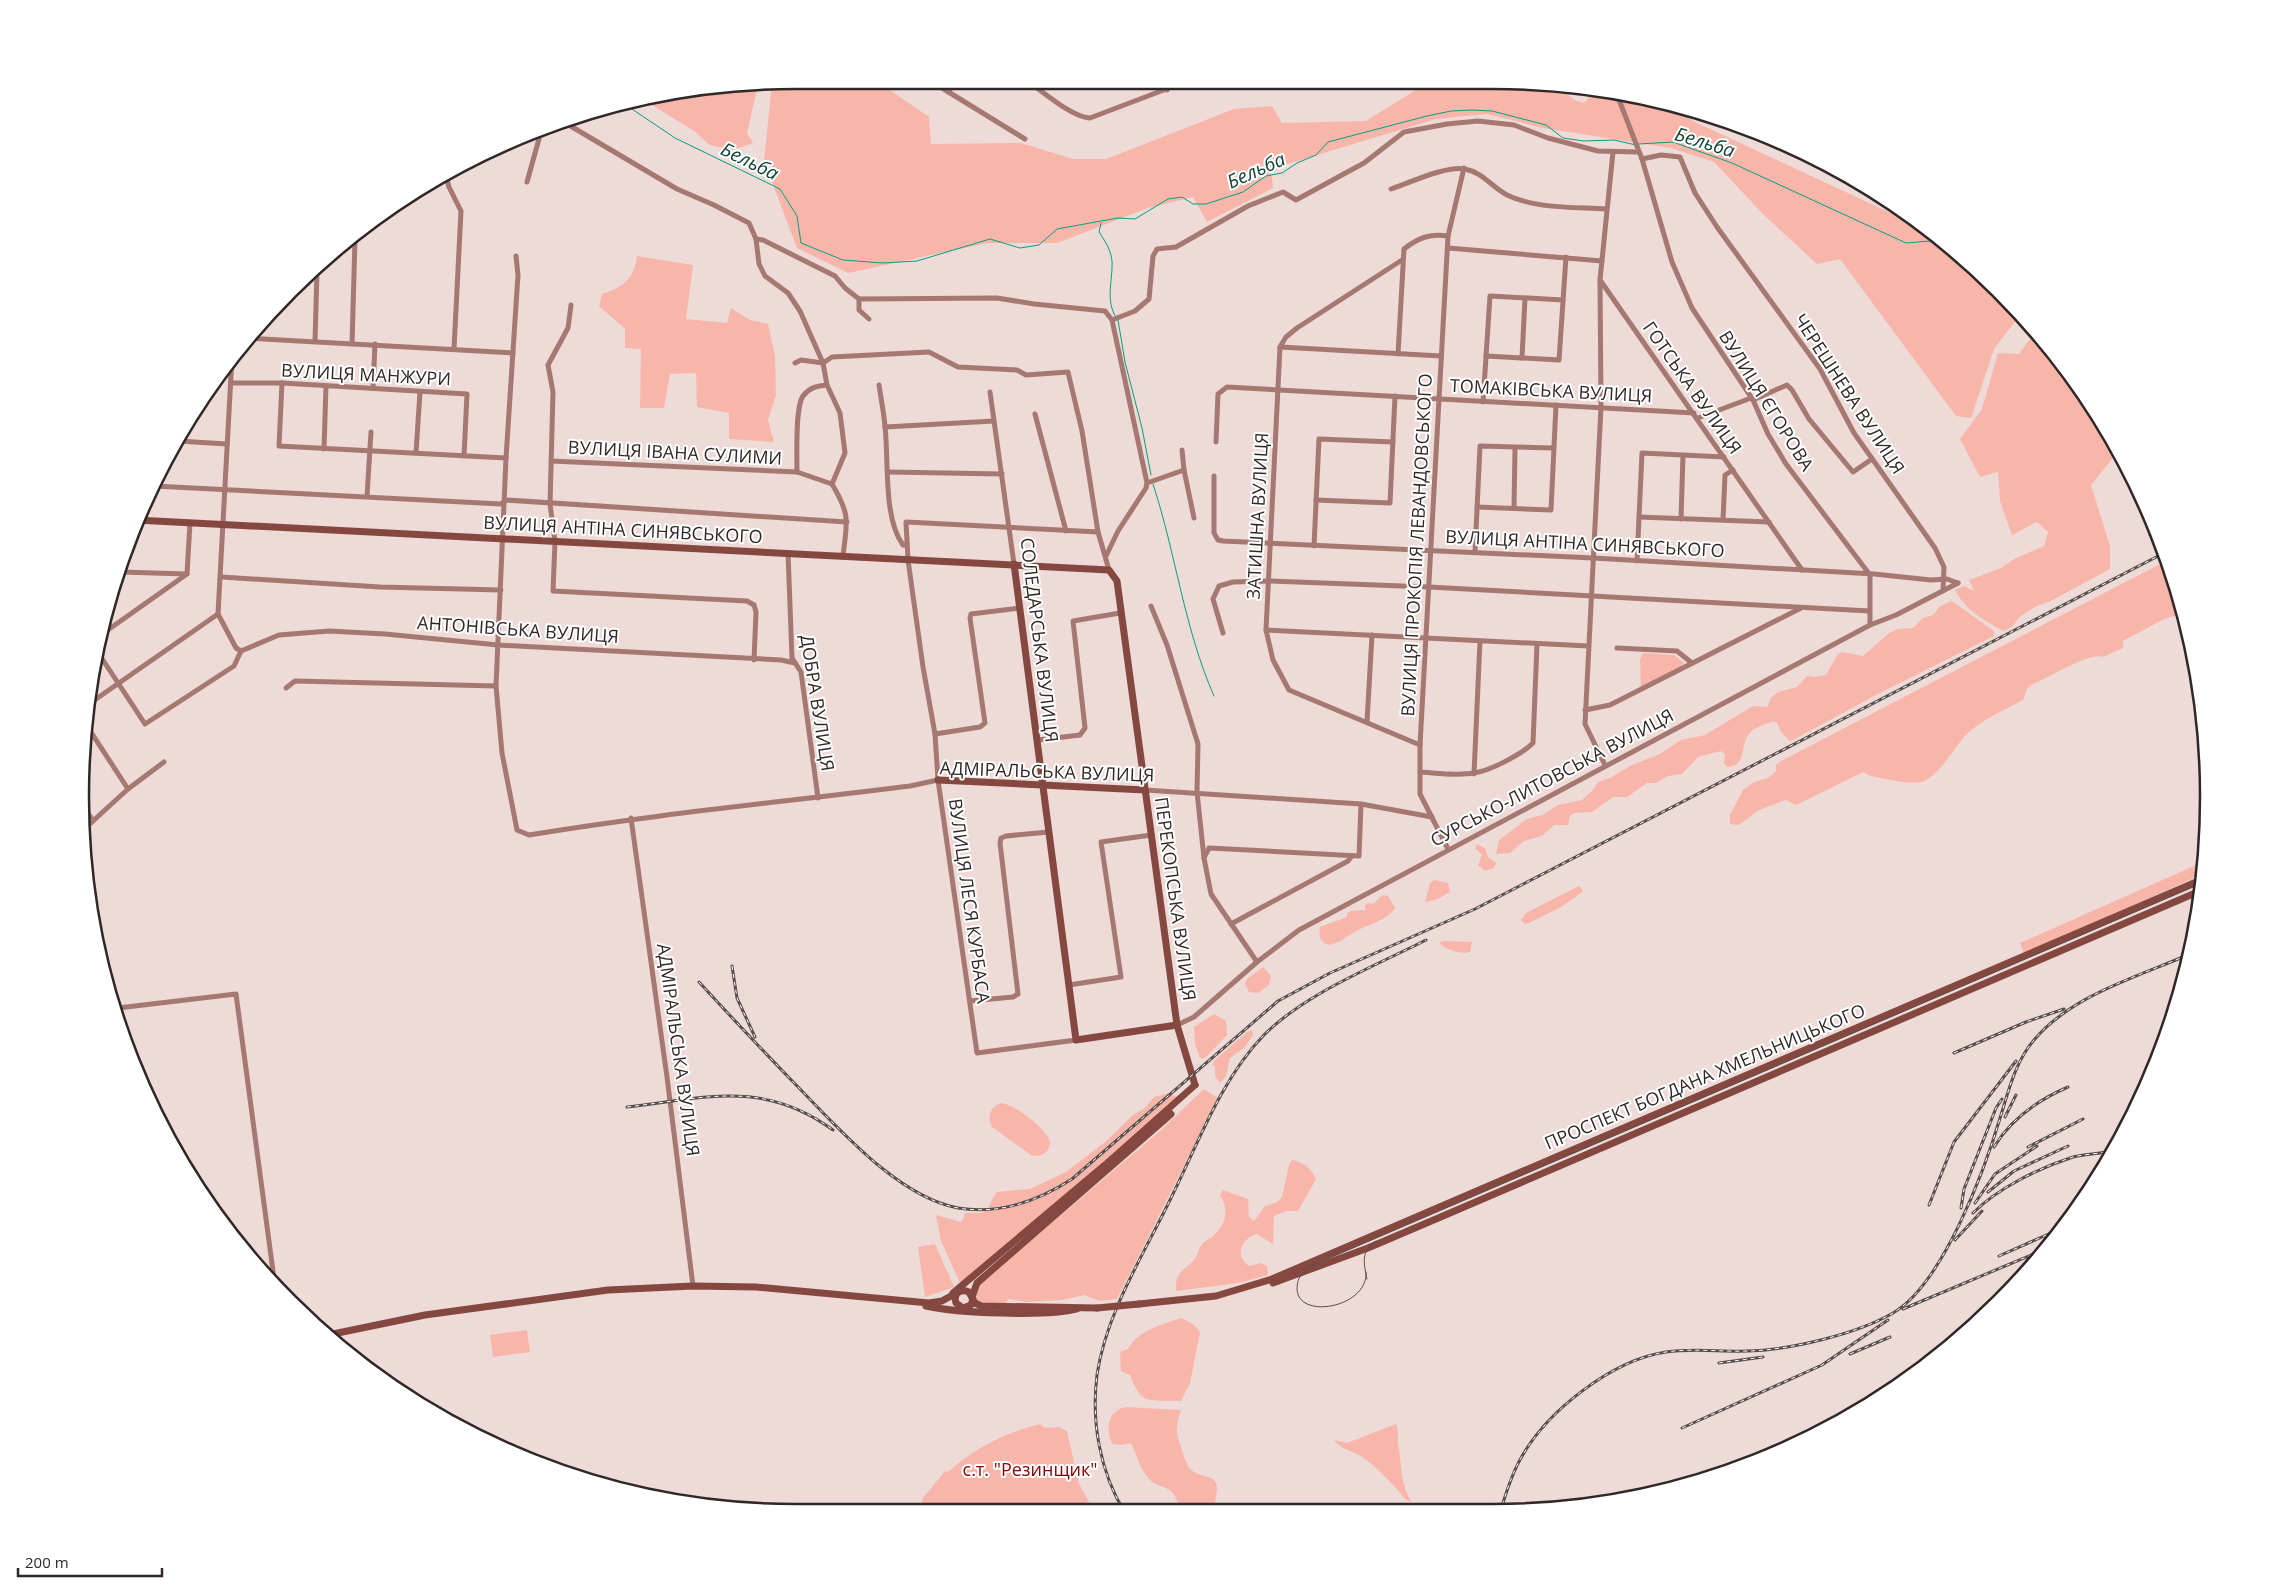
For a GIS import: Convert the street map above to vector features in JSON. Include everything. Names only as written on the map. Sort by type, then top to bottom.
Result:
[{"type":"main road","name":"ВУЛИЦЯ АНТІНА СИНЯВСЬКОГО","points":[[145,521],[1109,570]]},
{"type":"main road","name":"СОЛЕДАРСЬКА ВУЛИЦЯ","points":[[1014,564],[1076,1040]]},
{"type":"main road","name":"ПЕРЕКОПСЬКА ВУЛИЦЯ","points":[[1109,570],[1117,581],[1176,1025],[1195,1084]]},
{"type":"main road","name":"АДМІРАЛЬСЬКА ВУЛИЦЯ","points":[[938,780],[1145,790]]},
{"type":"main road","name":"ПРОСПЕКТ БОГДАНА ХМЕЛЬНИЦЬКОГО","points":[[1219,1294],[1272,1280],[2195,883]]},
{"type":"main road","name":"ПРОСПЕКТ БОГДАНА ХМЕЛЬНИЦЬКОГО","points":[[907,1302],[925,1306],[966,1309],[1066,1312],[1247,1291],[1284,1280],[1368,1248],[2193,894]]},
{"type":"main road","points":[[1076,1040],[1176,1025]]},
{"type":"main road","points":[[1195,1084],[1188,1097],[1158,1126],[977,1283],[970,1305],[966,1309],[955,1300],[959,1292],[1174,1106],[1195,1084]]},
{"type":"main road","points":[[947,1298],[1014,1243]]},
{"type":"main road","name":"ПРОСПЕКТ БОГДАНА ХМЕЛЬНИЦЬКОГО","points":[[336,1333],[425,1315],[573,1294],[608,1290],[693,1286],[756,1287],[935,1303],[959,1292],[969,1292],[972,1298],[981,1306],[1066,1307],[1079,1309]]},
{"type":"main road","name":"ПРОСПЕКТ БОГДАНА ХМЕЛЬНИЦЬКОГО","points":[[925,1306],[966,1309]]},
{"type":"street","points":[[943,89],[1025,138]]},
{"type":"street","points":[[1039,89],[1082,118],[1095,116],[1166,90]]},
{"type":"street","name":"ВУЛИЦЯ ЄГОРОВА","points":[[1619,100],[1642,159],[1672,262],[1692,308],[1752,399],[1768,434],[1786,464],[1870,575]]},
{"type":"street","points":[[1114,319],[1135,311],[1149,299],[1153,256],[1157,250],[1176,247],[1248,206],[1283,192],[1296,200],[1364,163],[1404,132],[1478,121],[1514,125],[1548,138],[1598,151],[1638,150]]},
{"type":"street","points":[[570,126],[677,190],[742,218],[749,223],[756,239],[756,252],[765,276],[790,297],[800,311],[823,362],[827,385],[840,413],[845,438],[845,453],[832,484],[845,507],[847,522],[842,556]]},
{"type":"street","points":[[527,182],[539,138]]},
{"type":"street","points":[[1605,765],[1585,724],[1585,710],[1601,407],[1600,280],[1613,152]]},
{"type":"street","name":"ЧЕРЕШНЕВА ВУЛИЦЯ","points":[[1642,159],[1661,155],[1680,156],[1695,193],[1717,227],[1820,368],[1844,416],[1935,548],[1944,567],[1943,591]]},
{"type":"street","points":[[1391,189],[1453,169],[1464,168],[1478,173],[1505,194],[1521,201],[1606,210]]},
{"type":"street","name":"ВУЛИЦЯ ПРОКОПІЯ ЛЕВАНДОВСЬКОГО","points":[[1448,849],[1420,794],[1420,745],[1448,236],[1464,168]]},
{"type":"street","points":[[448,182],[462,211],[454,349]]},
{"type":"street","points":[[1398,354],[1403,253],[1406,247],[1424,236],[1434,233],[1448,236]]},
{"type":"street","points":[[756,239],[763,240],[835,276],[845,288],[859,299],[997,298],[1034,304],[1105,311],[1114,319],[1146,488],[1118,531],[1106,556]]},
{"type":"street","points":[[352,344],[355,244]]},
{"type":"street","points":[[1448,248],[1602,261]]},
{"type":"street","points":[[286,688],[295,681],[496,686],[506,500],[506,458],[518,276],[516,256]]},
{"type":"street","points":[[1486,356],[1559,360],[1566,257]]},
{"type":"street","points":[[1402,260],[1297,328],[1286,337],[1280,347],[1442,356]]},
{"type":"street","points":[[315,341],[317,276]]},
{"type":"street","name":"ГОТСЬКА ВУЛИЦЯ","points":[[1600,280],[1698,418],[1802,570]]},
{"type":"street","points":[[1483,402],[1490,296],[1562,300]]},
{"type":"street","points":[[1522,358],[1525,298]]},
{"type":"street","points":[[859,299],[858,310],[868,319]]},
{"type":"street","points":[[571,305],[568,328],[548,365],[553,392],[550,504],[555,541],[553,591],[752,603],[756,612],[754,660]]},
{"type":"street","points":[[257,338],[513,353]]},
{"type":"street","points":[[373,388],[375,344]]},
{"type":"street","name":"ЗАТИШНА ВУЛИЦЯ","points":[[1280,347],[1266,630],[1273,660],[1288,690],[1420,745]]},
{"type":"street","points":[[795,363],[801,360],[823,362],[832,357],[929,352],[958,367],[1017,370],[1026,375],[1068,372],[1082,430],[1098,532],[1109,570]]},
{"type":"street","points":[[102,658],[146,724],[234,666],[241,651],[236,648],[218,614],[222,578],[232,370]]},
{"type":"street","name":"ВУЛИЦЯ МАНЖУРИ","points":[[232,383],[282,383],[467,394],[464,456]]},
{"type":"street","points":[[282,383],[279,446],[506,458]]},
{"type":"street","name":"ВУЛИЦЯ ІВАНА СУЛИМИ","points":[[796,472],[801,398],[812,387],[827,385]]},
{"type":"street","points":[[879,385],[886,427],[892,520],[898,537],[904,545],[907,545]]},
{"type":"street","points":[[1698,418],[1787,385],[1810,419],[1853,472],[1872,459]]},
{"type":"street","points":[[324,449],[326,386]]},
{"type":"street","name":"ТОМАКІВСЬКА ВУЛИЦЯ","points":[[1216,442],[1218,394],[1227,387],[1694,413]]},
{"type":"street","points":[[416,453],[420,392]]},
{"type":"street","name":"СОЛЕДАРСЬКА ВУЛИЦЯ","points":[[990,392],[1014,564]]},
{"type":"street","points":[[1316,500],[1390,503],[1395,396]]},
{"type":"street","points":[[1478,507],[1551,510],[1556,405]]},
{"type":"street","points":[[1035,414],[1066,531]]},
{"type":"street","points":[[886,427],[994,422]]},
{"type":"street","points":[[367,496],[371,432]]},
{"type":"street","points":[[1314,546],[1319,438],[1393,442]]},
{"type":"street","points":[[185,441],[227,444]]},
{"type":"street","points":[[1475,552],[1480,446],[1554,448]]},
{"type":"street","points":[[1514,508],[1515,448]]},
{"type":"street","points":[[1182,450],[1184,470],[1194,518]]},
{"type":"street","points":[[1637,561],[1642,453],[1724,457]]},
{"type":"street","points":[[1681,519],[1683,455]]},
{"type":"street","name":"ВУЛИЦЯ ІВАНА СУЛИМИ","points":[[551,461],[796,472],[832,484]]},
{"type":"street","points":[[1146,482],[1184,470]]},
{"type":"street","points":[[1723,520],[1725,475],[1734,470]]},
{"type":"street","points":[[889,472],[1002,474]]},
{"type":"street","name":"ВУЛИЦЯ АНТІНА СИНЯВСЬКОГО","points":[[1214,476],[1214,533],[1218,540],[1223,541],[1593,558],[1943,579],[1958,583]]},
{"type":"street","name":"ВУЛИЦЯ АНТІНА СИНЯВСЬКОГО","points":[[161,486],[501,504],[506,500],[847,522]]},
{"type":"street","points":[[1639,517],[1769,522]]},
{"type":"street","name":"ВУЛИЦЯ ЛЕСЯ КУРБАСА","points":[[1010,528],[906,522],[908,560],[923,667],[935,734],[938,780],[977,1053],[1076,1040]]},
{"type":"street","points":[[187,574],[190,523]]},
{"type":"street","points":[[1010,528],[1098,532]]},
{"type":"street","name":"ДОБРА ВУЛИЦЯ","points":[[788,553],[792,658],[801,672],[818,798]]},
{"type":"street","points":[[125,572],[187,574]]},
{"type":"street","points":[[109,629],[187,574]]},
{"type":"street","points":[[1870,575],[1870,625]]},
{"type":"street","points":[[222,578],[380,587],[501,590]]},
{"type":"street","points":[[1223,633],[1213,599],[1219,586],[1234,582],[1268,581],[1429,587],[1869,611]]},
{"type":"street","name":"СУРСЬКО-ЛИТОВСЬКА ВУЛИЦЯ","points":[[1176,1025],[1194,1017],[1257,962],[1299,930],[1870,625],[1896,615],[1958,583]]},
{"type":"street","points":[[1151,606],[1167,645],[1198,744],[1197,792],[1204,858],[1211,894],[1257,962]]},
{"type":"street","points":[[1585,710],[1610,705],[1804,607]]},
{"type":"street","points":[[935,734],[980,727],[986,723],[970,618],[971,614],[1020,608]]},
{"type":"street","points":[[1038,740],[1080,735],[1085,728],[1073,621],[1120,613]]},
{"type":"street","points":[[96,700],[218,614]]},
{"type":"street","points":[[1266,630],[1588,646]]},
{"type":"street","name":"АНТОНІВСЬКА ВУЛИЦЯ","points":[[241,651],[279,635],[328,631],[385,634],[498,645],[795,663]]},
{"type":"street","points":[[1367,722],[1372,635]]},
{"type":"street","points":[[1474,774],[1480,641]]},
{"type":"street","points":[[1420,772],[1474,774],[1486,770],[1526,749],[1532,743],[1538,644]]},
{"type":"street","points":[[1616,648],[1677,651],[1692,663]]},
{"type":"street","name":"АДМІРАЛЬСЬКА ВУЛИЦЯ","points":[[496,686],[502,752],[515,826],[519,833],[529,835],[631,818],[818,798],[938,780]]},
{"type":"street","points":[[92,732],[128,789]]},
{"type":"street","points":[[90,824],[128,789],[164,762]]},
{"type":"street","name":"АДМІРАЛЬСЬКА ВУЛИЦЯ","points":[[1145,790],[1361,804],[1432,817]]},
{"type":"street","points":[[1204,858],[1209,848],[1359,856],[1361,804]]},
{"type":"street","points":[[89,816],[93,821]]},
{"type":"street","name":"АДМІРАЛЬСЬКА ВУЛИЦЯ","points":[[631,818],[668,1085],[693,1286]]},
{"type":"street","points":[[970,1001],[1013,997],[1018,994],[1001,838],[1049,832]]},
{"type":"street","points":[[1069,985],[1121,977],[1101,842],[1150,836]]},
{"type":"street","points":[[1231,924],[1348,861],[1352,856]]},
{"type":"street","points":[[121,1008],[236,994],[274,1274]]},
{"type":"green space","points":[[888,89],[929,117],[931,144],[1021,143],[1073,159],[1106,159],[1234,109],[1272,106],[1282,123],[1366,121],[1418,89],[1539,90],[1566,93],[1576,101],[1584,103],[1590,96],[1631,102],[1683,115],[1897,216],[1959,264],[2016,320],[1994,349],[1971,418],[1956,416],[1840,259],[1817,264],[1763,214],[1714,162],[1671,148],[1543,128],[1487,114],[1436,119],[1271,169],[1273,188],[1207,222],[1193,197],[1148,208],[1057,243],[987,243],[848,273],[797,248],[764,161],[771,90]]},
{"type":"green space","points":[[757,90],[747,133],[753,143],[733,150],[710,145],[694,131],[650,104],[704,95]]},
{"type":"green space","points":[[637,256],[693,265],[686,319],[727,323],[731,308],[750,320],[768,324],[775,356],[776,395],[768,420],[774,442],[729,439],[729,413],[697,407],[696,373],[670,374],[664,408],[640,408],[641,349],[625,348],[625,329],[599,306],[602,294],[616,289],[630,276],[634,270]]},
{"type":"green space","points":[[2032,339],[2081,403],[2113,458],[2091,485],[2110,546],[2110,569],[2029,611],[2021,616],[2012,626],[2003,631],[1970,609],[1955,590],[1964,586],[1974,591],[1969,580],[2001,568],[2014,559],[2044,546],[2048,532],[2037,522],[2012,535],[2000,501],[1998,472],[1980,477],[1960,439],[1982,409],[1998,353],[2019,354],[2029,340]]},
{"type":"green space","points":[[2161,564],[2177,615],[2164,619],[2123,641],[2123,648],[2103,657],[2097,656],[2079,662],[2031,685],[2027,689],[2023,700],[1978,725],[1965,736],[1939,769],[1927,779],[1916,783],[1902,782],[1868,775],[1863,772],[1796,805],[1786,800],[1759,810],[1739,825],[1730,824],[1730,815],[1743,790],[1754,782],[1768,778],[1776,771],[1776,765]]},
{"type":"green space","points":[[1952,601],[1994,631],[1994,636],[1876,695],[1790,741],[1781,732],[1777,723],[1773,721],[1757,728],[1749,734],[1741,759],[1734,766],[1727,767],[1724,763],[1725,754],[1721,751],[1698,757],[1682,774],[1668,776],[1656,783],[1647,783],[1627,797],[1613,797],[1592,812],[1574,813],[1570,816],[1568,825],[1554,825],[1542,836],[1524,841],[1510,853],[1496,854],[1499,840],[1527,819],[1542,815],[1558,805],[1582,800],[1593,790],[1598,782],[1660,754],[1681,740],[1705,735],[1753,706],[1767,707],[1771,698],[1778,692],[1797,687],[1807,676],[1826,675],[1838,654],[1842,652],[1863,656],[1889,633],[1898,629],[1913,628],[1923,618],[1933,615],[1940,606]]},
{"type":"green space","points":[[1643,653],[1674,655],[1684,663],[1679,668],[1641,688],[1640,660]]},
{"type":"green space","points":[[1477,844],[1485,848],[1488,857],[1496,863],[1494,868],[1485,871],[1478,865],[1482,855],[1475,848]]},
{"type":"green space","points":[[2197,865],[2195,878],[2024,954],[2020,943]]},
{"type":"green space","points":[[1434,880],[1448,883],[1450,892],[1438,899],[1425,902],[1430,883]]},
{"type":"green space","points":[[1579,886],[1583,890],[1581,893],[1561,907],[1529,923],[1525,924],[1521,920],[1526,913]]},
{"type":"green space","points":[[1383,895],[1388,896],[1395,908],[1386,917],[1336,943],[1329,945],[1321,940],[1320,927],[1347,917],[1347,913],[1351,911],[1365,910],[1365,906],[1368,903],[1373,904]]},
{"type":"green space","points":[[1443,941],[1472,942],[1470,952],[1462,953],[1449,949],[1439,943]]},
{"type":"green space","points":[[1263,967],[1271,976],[1269,985],[1258,993],[1249,992],[1245,983],[1247,979]]},
{"type":"green space","points":[[1214,1014],[1226,1021],[1227,1035],[1205,1058],[1200,1058],[1195,1044],[1194,1027]]},
{"type":"green space","points":[[1252,1030],[1253,1035],[1245,1047],[1230,1058],[1226,1076],[1220,1083],[1215,1076],[1215,1066],[1212,1065],[1214,1061],[1247,1032]]},
{"type":"green space","points":[[1204,1089],[1218,1098],[1117,1299],[1100,1301],[1084,1295],[1062,1300],[1026,1302],[1008,1299],[1005,1305],[981,1304],[976,1296],[982,1282],[1159,1132]]},
{"type":"green space","points":[[1168,1093],[1177,1097],[1168,1110],[961,1285],[941,1241],[936,1215],[961,1222],[964,1214],[980,1213],[986,1210],[997,1192],[1030,1189],[1066,1172],[1105,1142],[1133,1115],[1145,1108],[1154,1097]]},
{"type":"green space","points":[[1001,1103],[1014,1108],[1038,1125],[1048,1138],[1050,1144],[1046,1152],[1038,1156],[1031,1155],[992,1127],[990,1112]]},
{"type":"green space","points":[[1292,1160],[1307,1166],[1316,1179],[1298,1211],[1286,1211],[1274,1216],[1273,1244],[1257,1234],[1251,1236],[1243,1243],[1241,1248],[1244,1262],[1249,1266],[1261,1263],[1267,1266],[1268,1275],[1238,1283],[1176,1291],[1180,1272],[1196,1258],[1202,1244],[1218,1231],[1224,1221],[1225,1206],[1220,1195],[1223,1190],[1248,1199],[1249,1217],[1254,1221],[1265,1206],[1277,1202],[1282,1197],[1289,1165]]},
{"type":"green space","points":[[935,1244],[954,1287],[925,1297],[918,1247]]},
{"type":"green space","points":[[1182,1318],[1194,1325],[1200,1332],[1190,1383],[1181,1401],[1148,1400],[1139,1393],[1130,1375],[1121,1371],[1120,1352],[1128,1349],[1132,1342],[1144,1332]]},
{"type":"green space","points":[[527,1330],[530,1352],[493,1357],[490,1335]]},
{"type":"green space","points":[[1125,1407],[1181,1410],[1177,1434],[1185,1459],[1191,1470],[1215,1481],[1217,1485],[1216,1504],[1178,1504],[1171,1492],[1148,1478],[1140,1465],[1131,1443],[1122,1445],[1112,1444],[1109,1432],[1110,1421],[1111,1417],[1119,1409]]},
{"type":"green space","name":"с.т. \"Резинщик\"","points":[[1040,1424],[1045,1428],[1059,1427],[1067,1431],[1079,1484],[1090,1504],[921,1504],[923,1498],[945,1471],[948,1472],[958,1463],[991,1442]]},
{"type":"green space","points":[[1396,1424],[1403,1482],[1412,1502],[1406,1500],[1385,1476],[1361,1456],[1343,1448],[1334,1440],[1347,1443]]},
{"type":"waterway","name":"Бельба","points":[[631,109],[675,138],[780,189],[797,216],[801,243],[843,260],[883,263],[917,261],[990,239],[1020,248],[1039,245],[1057,229],[1118,218],[1135,219],[1168,199],[1182,197],[1193,204],[1206,204],[1243,192],[1266,176],[1282,173],[1297,163],[1316,155],[1328,142],[1451,111],[1492,111],[1546,125],[1563,138],[1584,141],[1614,140],[1636,145]]},
{"type":"waterway","name":"Бельба","points":[[1639,144],[1673,142],[1732,163],[1906,243],[1930,241]]},
{"type":"waterway","points":[[1101,223],[1099,232],[1107,246],[1112,261],[1110,297],[1116,317]]},
{"type":"waterway","points":[[1118,320],[1125,362],[1142,428],[1151,475]]},
{"type":"waterway","points":[[1153,484],[1195,644],[1214,696]]},
{"type":"tram line","points":[[1366,1272],[1363,1285],[1355,1296],[1342,1303],[1314,1306],[1303,1302],[1297,1292],[1299,1278],[1311,1266],[2194,886]]},
{"type":"tram line","points":[[1367,1279],[1364,1263],[1365,1253],[1376,1241]]},
{"type":"railway","points":[[699,982],[852,1142],[893,1177],[914,1191],[958,1208],[974,1210],[1004,1208],[1032,1200],[1072,1179],[1278,1001],[1330,973],[1475,909],[2158,556]]},
{"type":"railway","points":[[1120,1504],[1109,1481],[1099,1446],[1095,1393],[1102,1352],[1127,1284],[1223,1092],[1249,1052],[1281,1020],[1300,1006],[1341,982],[1426,940]]},
{"type":"railway","points":[[1503,1504],[1517,1464],[1532,1440],[1564,1406],[1583,1390],[1624,1365],[1666,1352],[1783,1348],[1823,1340],[1861,1328],[1893,1313],[1911,1298],[1929,1277],[1960,1223],[1994,1138],[2014,1076],[2022,1057],[2034,1040],[2049,1024],[2086,999],[2127,979],[2182,957]]},
{"type":"railway","points":[[732,966],[737,998],[755,1037]]},
{"type":"railway","points":[[1954,1053],[2026,1022],[2064,1009]]},
{"type":"railway","points":[[1929,1205],[1954,1142],[2016,1061]]},
{"type":"railway","points":[[1994,1147],[2026,1111],[2068,1087]]},
{"type":"railway","points":[[2005,1117],[2016,1095]]},
{"type":"railway","points":[[627,1107],[708,1097],[758,1098],[782,1104],[807,1114],[833,1130]]},
{"type":"railway","points":[[1961,1208],[1964,1189],[1996,1108],[2002,1099]]},
{"type":"railway","points":[[2028,1147],[2083,1119]]},
{"type":"railway","points":[[1975,1203],[1995,1174],[2037,1146]]},
{"type":"railway","points":[[1988,1192],[2014,1171],[2068,1146]]},
{"type":"railway","points":[[1973,1213],[1994,1195],[2047,1167],[2073,1157],[2104,1152]]},
{"type":"railway","points":[[1955,1240],[1982,1211]]},
{"type":"railway","points":[[1999,1256],[2048,1234]]},
{"type":"railway","points":[[1903,1309],[2032,1255]]},
{"type":"railway","points":[[1682,1428],[1822,1365],[1888,1320]]},
{"type":"railway","points":[[1850,1354],[1890,1337]]},
{"type":"railway","points":[[1719,1363],[1763,1357]]}]
